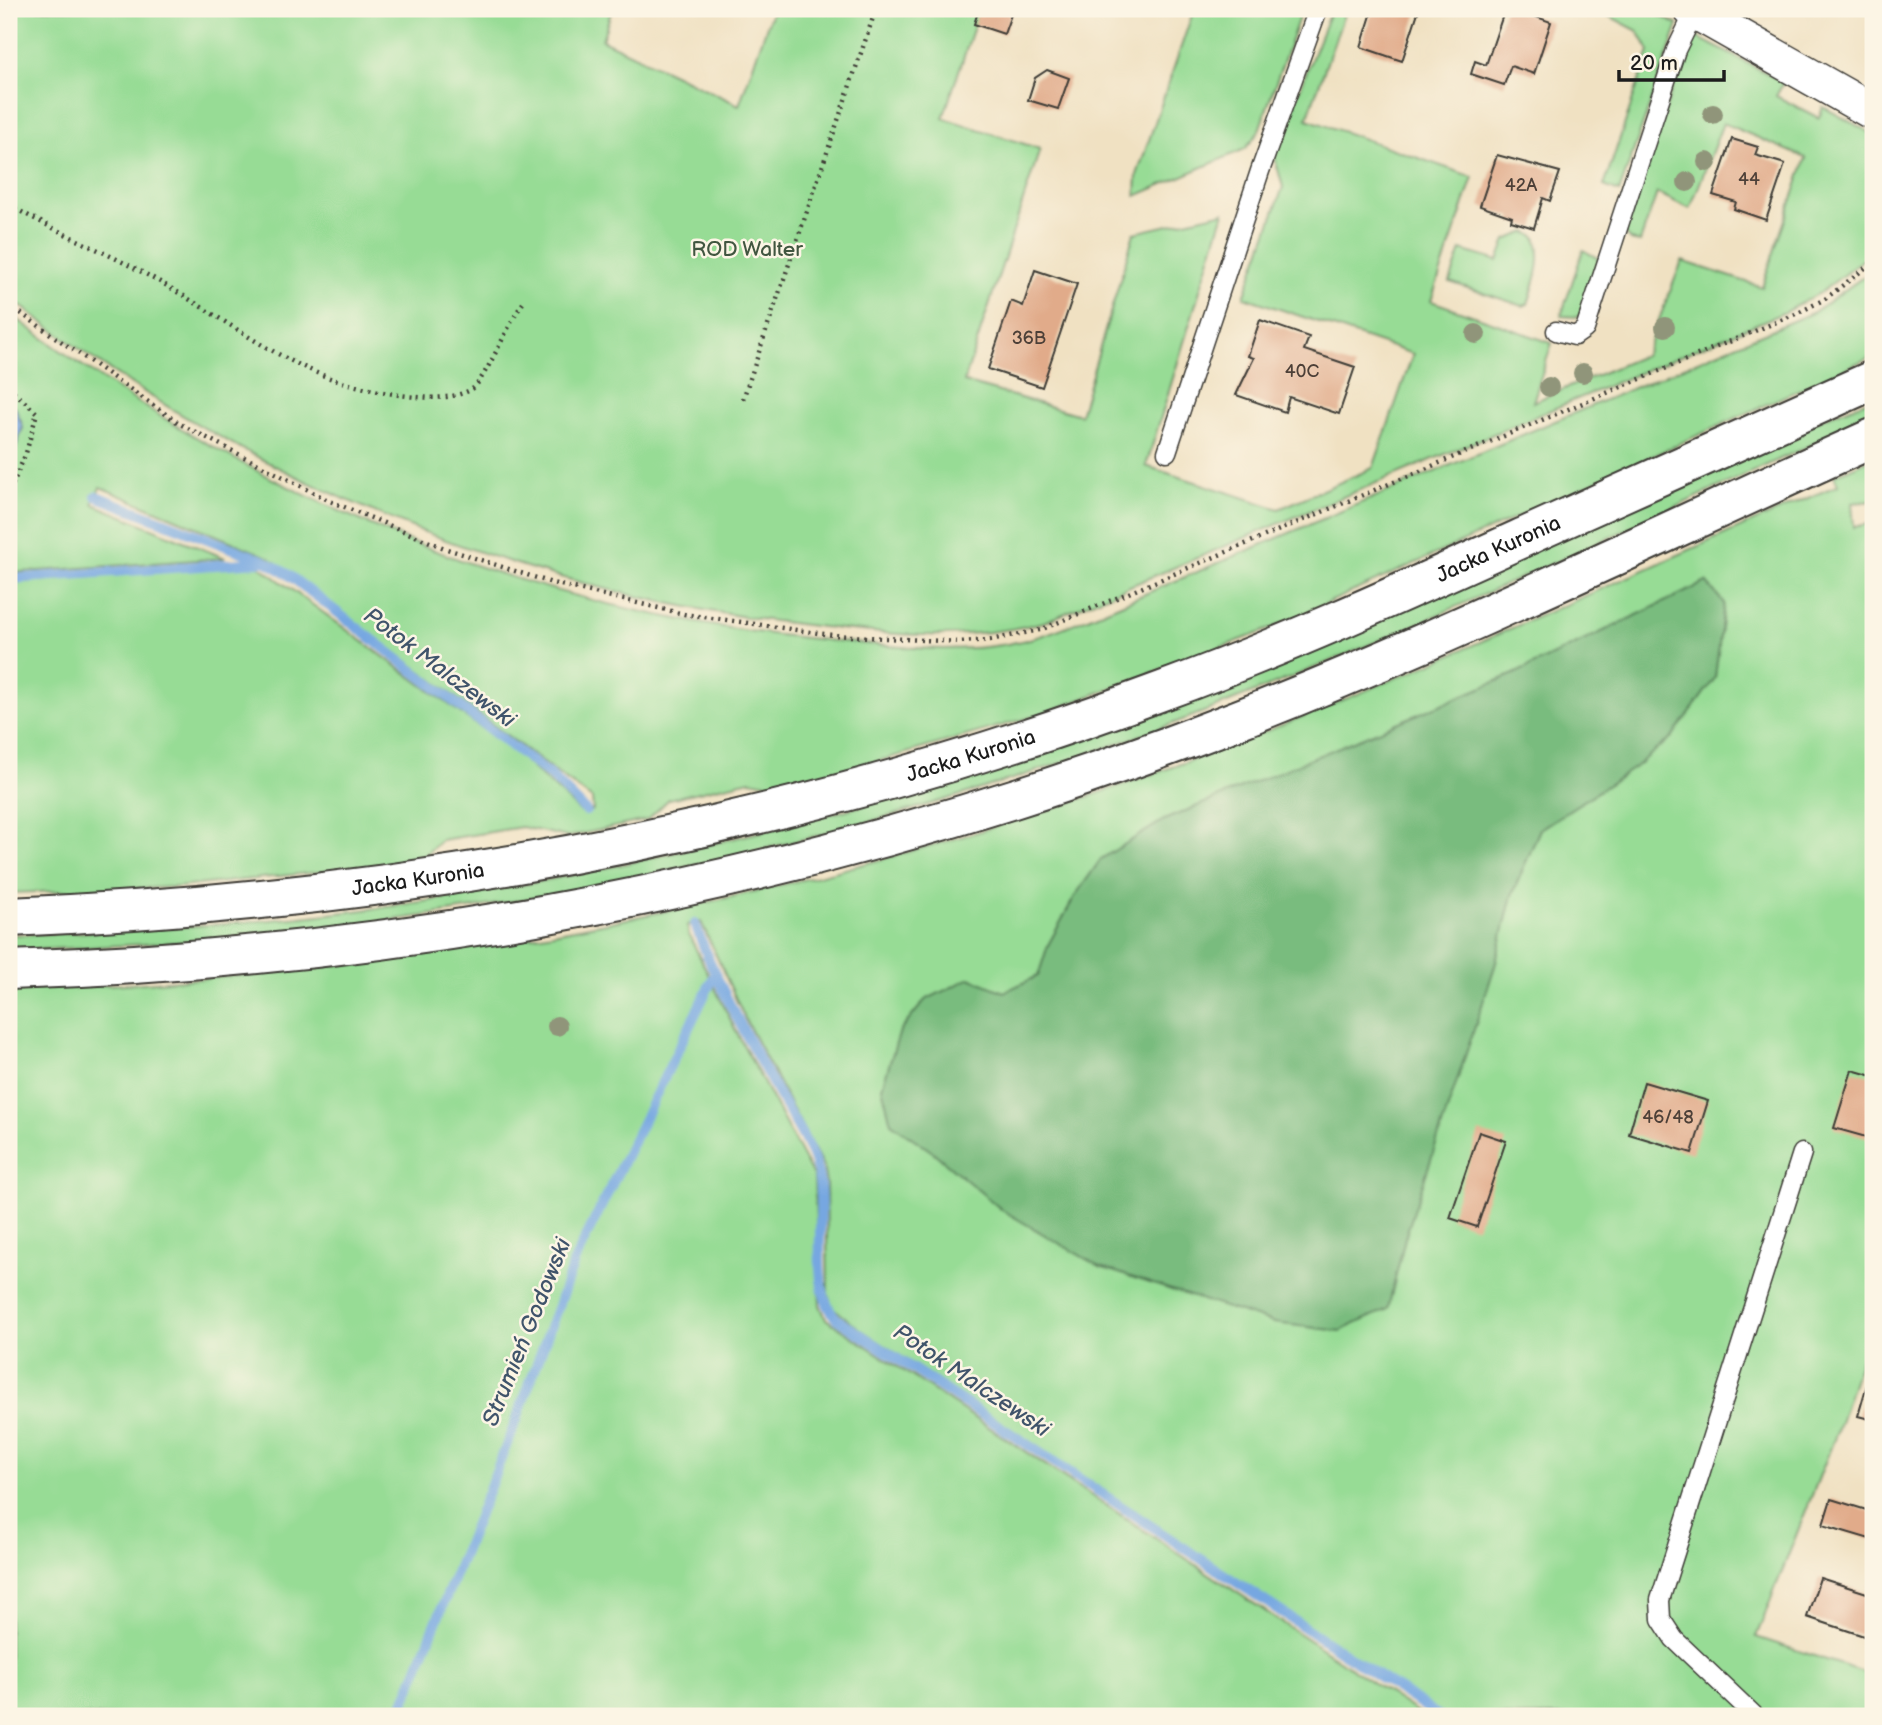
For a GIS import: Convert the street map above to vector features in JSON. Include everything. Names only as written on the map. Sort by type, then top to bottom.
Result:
[{"type":"main road","name":"Jacka Kuronia","points":[[9,917],[253,901],[484,871],[750,817],[939,766],[1102,713],[1282,644],[1873,380]]},
{"type":"main road","points":[[9,970],[230,957],[446,931],[643,896],[905,832],[1120,763],[1259,711],[1385,658],[1873,438]]},
{"type":"street","points":[[1694,10],[1873,112]]},
{"type":"lane","points":[[1167,452],[1260,171],[1318,9]]},
{"type":"lane","points":[[1556,331],[1575,336],[1585,329],[1676,50],[1694,10]]},
{"type":"lane","points":[[1755,1716],[1674,1639],[1661,1619],[1660,1600],[1802,1153]]},
{"type":"path","points":[[743,399],[876,9]]},
{"type":"path","points":[[9,205],[60,234],[148,275],[199,303],[261,344],[318,373],[371,390],[415,397],[445,397],[474,389],[489,367],[498,342],[523,303]]},
{"type":"path","points":[[9,305],[180,424],[330,501],[447,550],[579,590],[684,614],[832,635],[960,642],[990,640],[1041,630],[1171,577],[1798,313],[1825,299],[1873,262]]},
{"type":"path","points":[[9,387],[37,413],[26,453],[9,493]]},
{"type":"green space","name":"ROD Walter","points":[[9,9],[612,9],[602,40],[739,105],[773,9],[980,9],[943,118],[1040,149],[964,382],[1080,415],[1134,233],[1224,212],[1146,466],[1279,509],[1373,468],[1413,354],[1244,297],[1283,187],[1274,155],[1331,9],[1346,9],[1307,119],[1473,177],[1431,301],[1552,343],[1533,402],[1645,355],[1682,261],[1762,287],[1806,158],[1723,123],[1690,209],[1657,193],[1640,242],[1630,240],[1624,233],[1685,51],[1697,37],[1784,82],[1776,96],[1819,118],[1823,107],[1873,134],[1873,252],[1820,293],[1785,312],[1044,622],[1014,629],[955,635],[866,632],[806,625],[697,609],[591,585],[486,554],[384,516],[285,471],[190,420],[97,361],[9,297]]},
{"type":"green space","points":[[1194,9],[1302,9],[1258,133],[1245,149],[1136,196],[1137,175]]},
{"type":"green space","points":[[1609,9],[1648,9],[1678,25],[1619,192],[1604,186],[1649,51],[1638,31],[1607,15]]},
{"type":"green space","points":[[1526,232],[1536,237],[1539,254],[1538,271],[1528,304],[1523,306],[1450,282],[1461,250],[1498,261],[1506,240]]},
{"type":"green space","points":[[1583,250],[1599,259],[1579,317],[1561,316]]},
{"type":"green space","points":[[1873,270],[1873,356],[1270,629],[1039,715],[788,787],[750,780],[669,799],[647,820],[567,837],[522,827],[441,840],[419,861],[179,887],[9,893],[9,583],[258,565],[518,755],[582,813],[593,810],[592,799],[268,557],[100,487],[93,504],[225,558],[9,573],[9,468],[23,427],[15,407],[9,403],[9,313],[100,377],[194,436],[290,488],[389,533],[491,571],[596,601],[704,624],[863,644],[960,649],[1018,642],[1090,617],[1814,312]]},
{"type":"green space","points":[[1873,398],[1873,417],[1386,638],[1188,718],[1088,754],[898,814],[705,863],[510,902],[237,938],[9,951],[9,935],[255,921],[438,899],[637,861],[865,805]]},
{"type":"green space","points":[[1873,458],[1873,501],[1852,503],[1854,527],[1873,523],[1873,1322],[1837,1432],[1756,1637],[1873,1675],[1873,1716],[1445,1716],[860,1329],[832,1307],[828,1293],[826,1183],[823,1166],[746,1021],[701,922],[687,925],[689,935],[738,1035],[814,1178],[820,1305],[826,1319],[1423,1716],[9,1716],[9,989],[160,982],[313,968],[466,947],[619,920],[771,887],[921,848],[1067,804],[1210,753],[1368,690],[1838,485],[1834,475]]},
{"type":"green space","points":[[1706,582],[1724,603],[1715,678],[1672,737],[1634,768],[1540,829],[1512,895],[1495,966],[1405,1238],[1388,1309],[1340,1331],[1274,1323],[1100,1267],[1002,1210],[934,1153],[891,1123],[882,1087],[900,1031],[925,1000],[970,978],[1004,992],[1038,976],[1048,945],[1075,896],[1101,859],[1164,820],[1514,674]]},
{"type":"water","points":[[9,403],[15,407],[23,427],[9,468]]},
{"type":"building","points":[[979,9],[1013,9],[1004,34],[974,24]]},
{"type":"building","points":[[1373,9],[1419,9],[1402,61],[1361,47]]},
{"type":"building","points":[[1505,9],[1514,9],[1551,22],[1534,74],[1511,66],[1504,85],[1471,74],[1475,61],[1486,65]]},
{"type":"building","points":[[1047,70],[1069,78],[1058,109],[1028,100],[1035,78]]},
{"type":"building","points":[[1732,139],[1758,147],[1755,155],[1785,164],[1766,220],[1734,209],[1736,202],[1713,195]]},
{"type":"building","points":[[1497,155],[1560,172],[1550,201],[1543,198],[1534,228],[1511,221],[1512,217],[1480,206]]},
{"type":"building","points":[[1035,270],[1077,284],[1042,387],[988,369],[1011,301],[1023,306]]},
{"type":"building","points":[[1260,320],[1309,337],[1304,350],[1355,367],[1339,414],[1289,397],[1285,412],[1236,395],[1254,358],[1248,356]]},
{"type":"building","points":[[1852,1070],[1873,1076],[1873,1139],[1834,1128]]},
{"type":"building","points":[[1644,1082],[1708,1101],[1692,1153],[1629,1134]]},
{"type":"building","points":[[1479,1132],[1506,1141],[1477,1227],[1450,1218]]},
{"type":"building","points":[[1868,1381],[1873,1382],[1873,1420],[1858,1416]]},
{"type":"building","points":[[1831,1499],[1873,1512],[1873,1540],[1823,1525]]},
{"type":"building","points":[[1820,1578],[1873,1595],[1873,1639],[1807,1617]]},
{"type":"waterway","name":"Potok Malczewski","points":[[96,496],[265,561],[286,573],[552,777],[586,811]]},
{"type":"waterway","name":"Potok Malczewski","points":[[9,579],[259,562]]},
{"type":"waterway","name":"Potok Malczewski","points":[[695,924],[733,1010],[815,1163],[821,1210],[820,1271],[828,1306],[837,1319],[1439,1716]]},
{"type":"waterway","name":"Strumień Godowski","points":[[399,1716],[516,1421],[574,1262],[715,974]]}]
